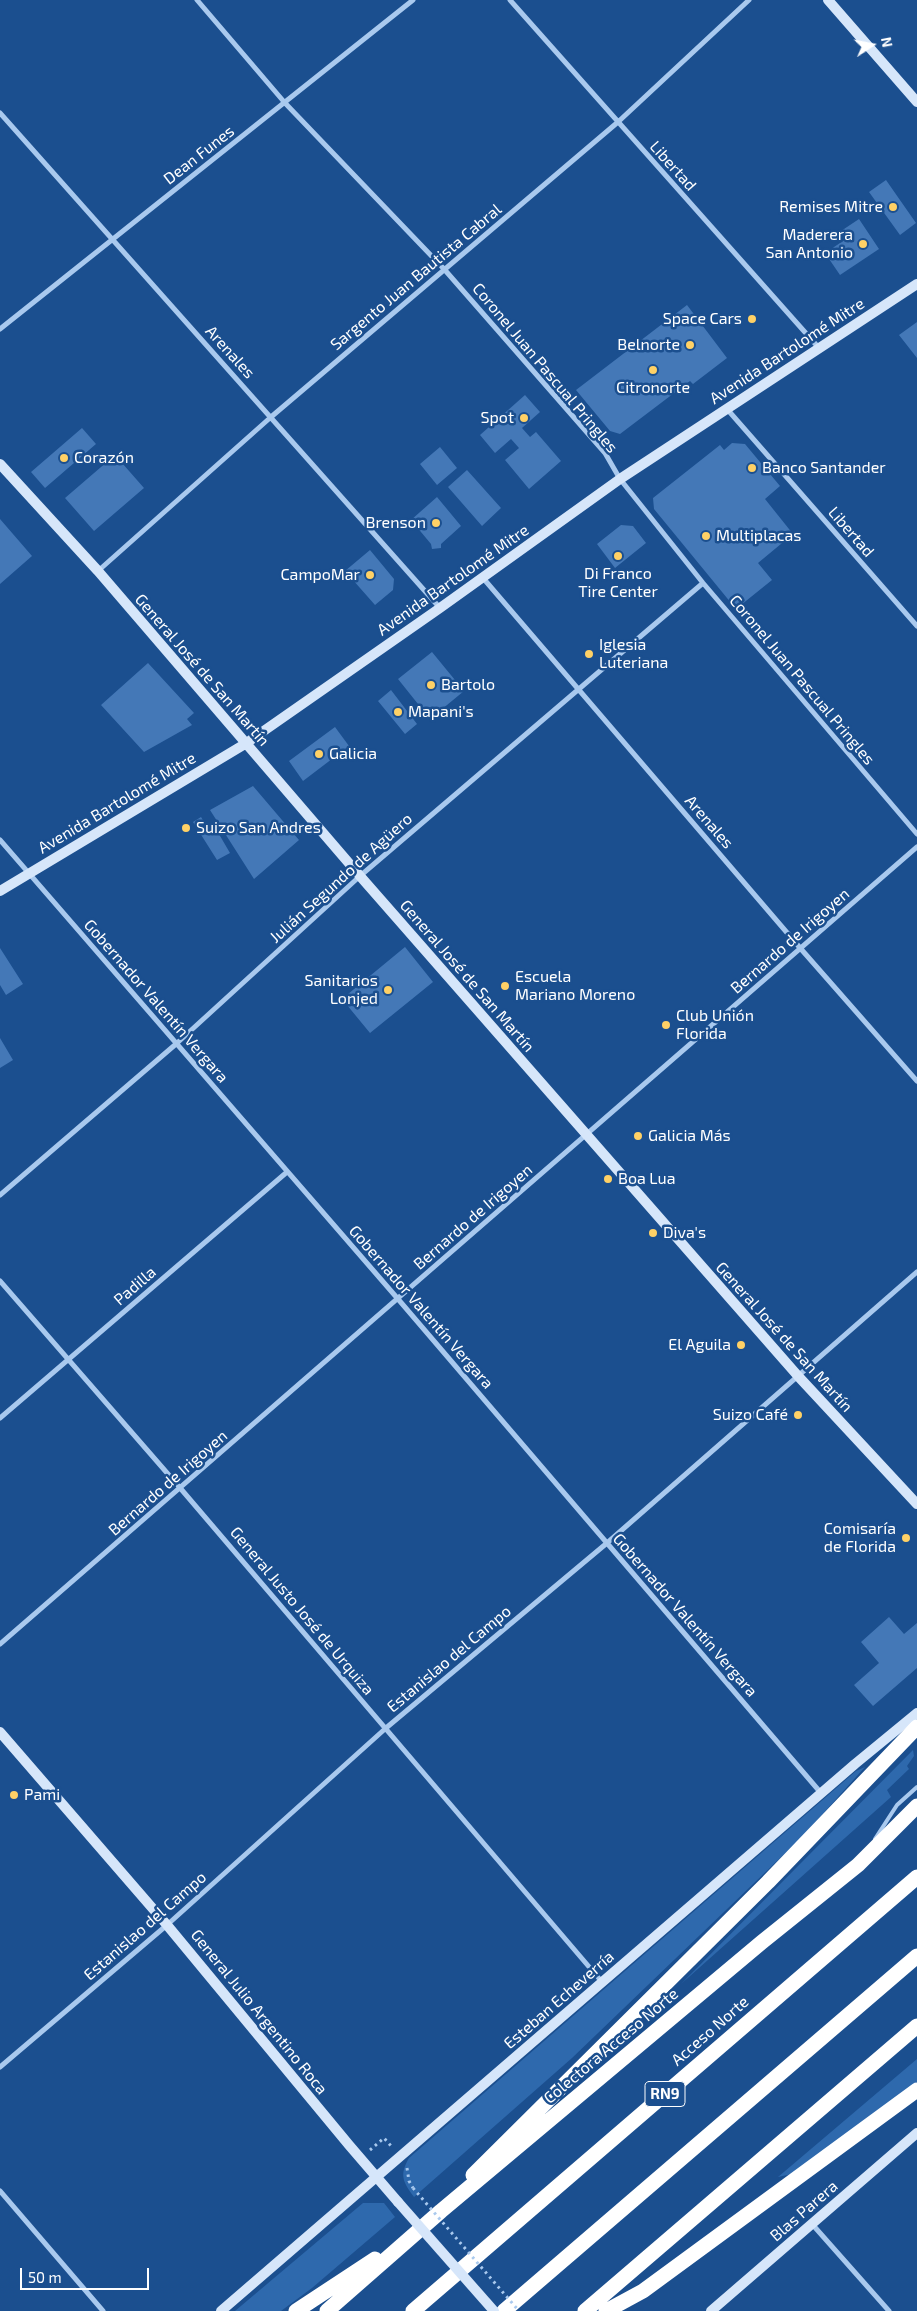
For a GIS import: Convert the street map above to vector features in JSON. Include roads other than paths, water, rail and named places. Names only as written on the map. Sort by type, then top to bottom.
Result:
[{"type":"highway","points":[[441,2211],[486,2160],[768,1882],[917,1727]]},
{"type":"highway","name":"Colectora Acceso Norte","points":[[327,2311],[441,2211],[762,1942],[858,1865],[917,1806]]},
{"type":"highway","name":"Acceso Norte","points":[[413,2311],[917,1877]]},
{"type":"highway","points":[[504,2311],[917,1956]]},
{"type":"highway","points":[[585,2311],[917,2026]]},
{"type":"highway","points":[[606,2311],[643,2291],[917,2090]]},
{"type":"highway","points":[[296,2311],[420,2230]]},
{"type":"street","name":"Coronel Juan Pascual Pringles","points":[[197,0],[285,103],[444,269],[605,453],[620,479],[703,583],[917,834]]},
{"type":"street","name":"Dean Funes","points":[[0,329],[413,0]]},
{"type":"street","name":"Libertad","points":[[510,0],[819,348]]},
{"type":"street","name":"Sargento Juan Bautista Cabral","points":[[98,571],[271,416],[618,122],[749,0]]},
{"type":"street","points":[[828,0],[917,102]]},
{"type":"street","name":"Arenales","points":[[0,113],[440,608]]},
{"type":"street","name":"Avenida Bartolomé Mitre","points":[[0,891],[246,744],[484,578],[620,479],[917,284]]},
{"type":"street","name":"Libertad","points":[[726,408],[917,626]]},
{"type":"street","name":"General José de San Martín","points":[[0,464],[98,571],[360,876],[798,1376],[917,1504]]},
{"type":"street","name":"Arenales","points":[[484,578],[801,949],[917,1081]]},
{"type":"street","name":"Julián Segundo de Agüero","points":[[0,1195],[176,1044],[360,876],[703,583]]},
{"type":"street","name":"Gobernador Valentín Vergara","points":[[0,840],[398,1299],[822,1793]]},
{"type":"street","name":"Bernardo de Irigoyen","points":[[0,1644],[917,847]]},
{"type":"street","name":"Padilla","points":[[0,1418],[287,1172]]},
{"type":"street","name":"Estanislao del Campo","points":[[0,2067],[167,1925],[386,1728],[607,1542],[917,1272]]},
{"type":"street","name":"General Justo José de Urquiza","points":[[0,1281],[181,1488],[602,1982]]},
{"type":"street","name":"Esteban Echeverría","points":[[221,2311],[917,1713]]},
{"type":"street","name":"General Julio Argentino Roca","points":[[0,1732],[167,1925],[377,2178],[494,2311]]},
{"type":"street","name":"Blas Parera","points":[[711,2311],[917,2133]]},
{"type":"street","points":[[0,2191],[102,2311]]},
{"type":"street","points":[[812,2223],[889,2311]]},
{"type":"lane","points":[[858,1865],[897,1805],[917,1787]]},
{"type":"place","name":"Remises Mitre","points":[[893,207]]},
{"type":"place","name":"Maderera San Antonio","points":[[863,244]]},
{"type":"place","name":"Space Cars","points":[[752,319]]},
{"type":"place","name":"Belnorte","points":[[690,345]]},
{"type":"place","name":"Citronorte","points":[[653,370]]},
{"type":"place","name":"Spot","points":[[524,418]]},
{"type":"place","name":"Corazón","points":[[64,458]]},
{"type":"place","name":"Banco Santander","points":[[752,468]]},
{"type":"place","name":"Brenson","points":[[436,523]]},
{"type":"place","name":"Multiplacas","points":[[706,536]]},
{"type":"place","name":"Di Franco Tire Center","points":[[618,556]]},
{"type":"place","name":"CampoMar","points":[[370,575]]},
{"type":"place","name":"Iglesia Luteriana","points":[[589,654]]},
{"type":"place","name":"Bartolo","points":[[431,685]]},
{"type":"place","name":"Mapani's","points":[[398,712]]},
{"type":"place","name":"Galicia","points":[[319,754]]},
{"type":"place","name":"Suizo San Andres","points":[[186,828]]},
{"type":"place","name":"Escuela Mariano Moreno","points":[[505,986]]},
{"type":"place","name":"Sanitarios Lonjed","points":[[388,990]]},
{"type":"place","name":"Club Unión Florida","points":[[666,1025]]},
{"type":"place","name":"Galicia Más","points":[[638,1136]]},
{"type":"place","name":"Boa Lua","points":[[608,1179]]},
{"type":"place","name":"Diva's","points":[[653,1233]]},
{"type":"place","name":"El Aguila","points":[[741,1345]]},
{"type":"place","name":"Suizo Café","points":[[798,1415]]},
{"type":"place","name":"Comisaría de Florida","points":[[906,1538]]},
{"type":"place","name":"Pami","points":[[14,1795]]}]
